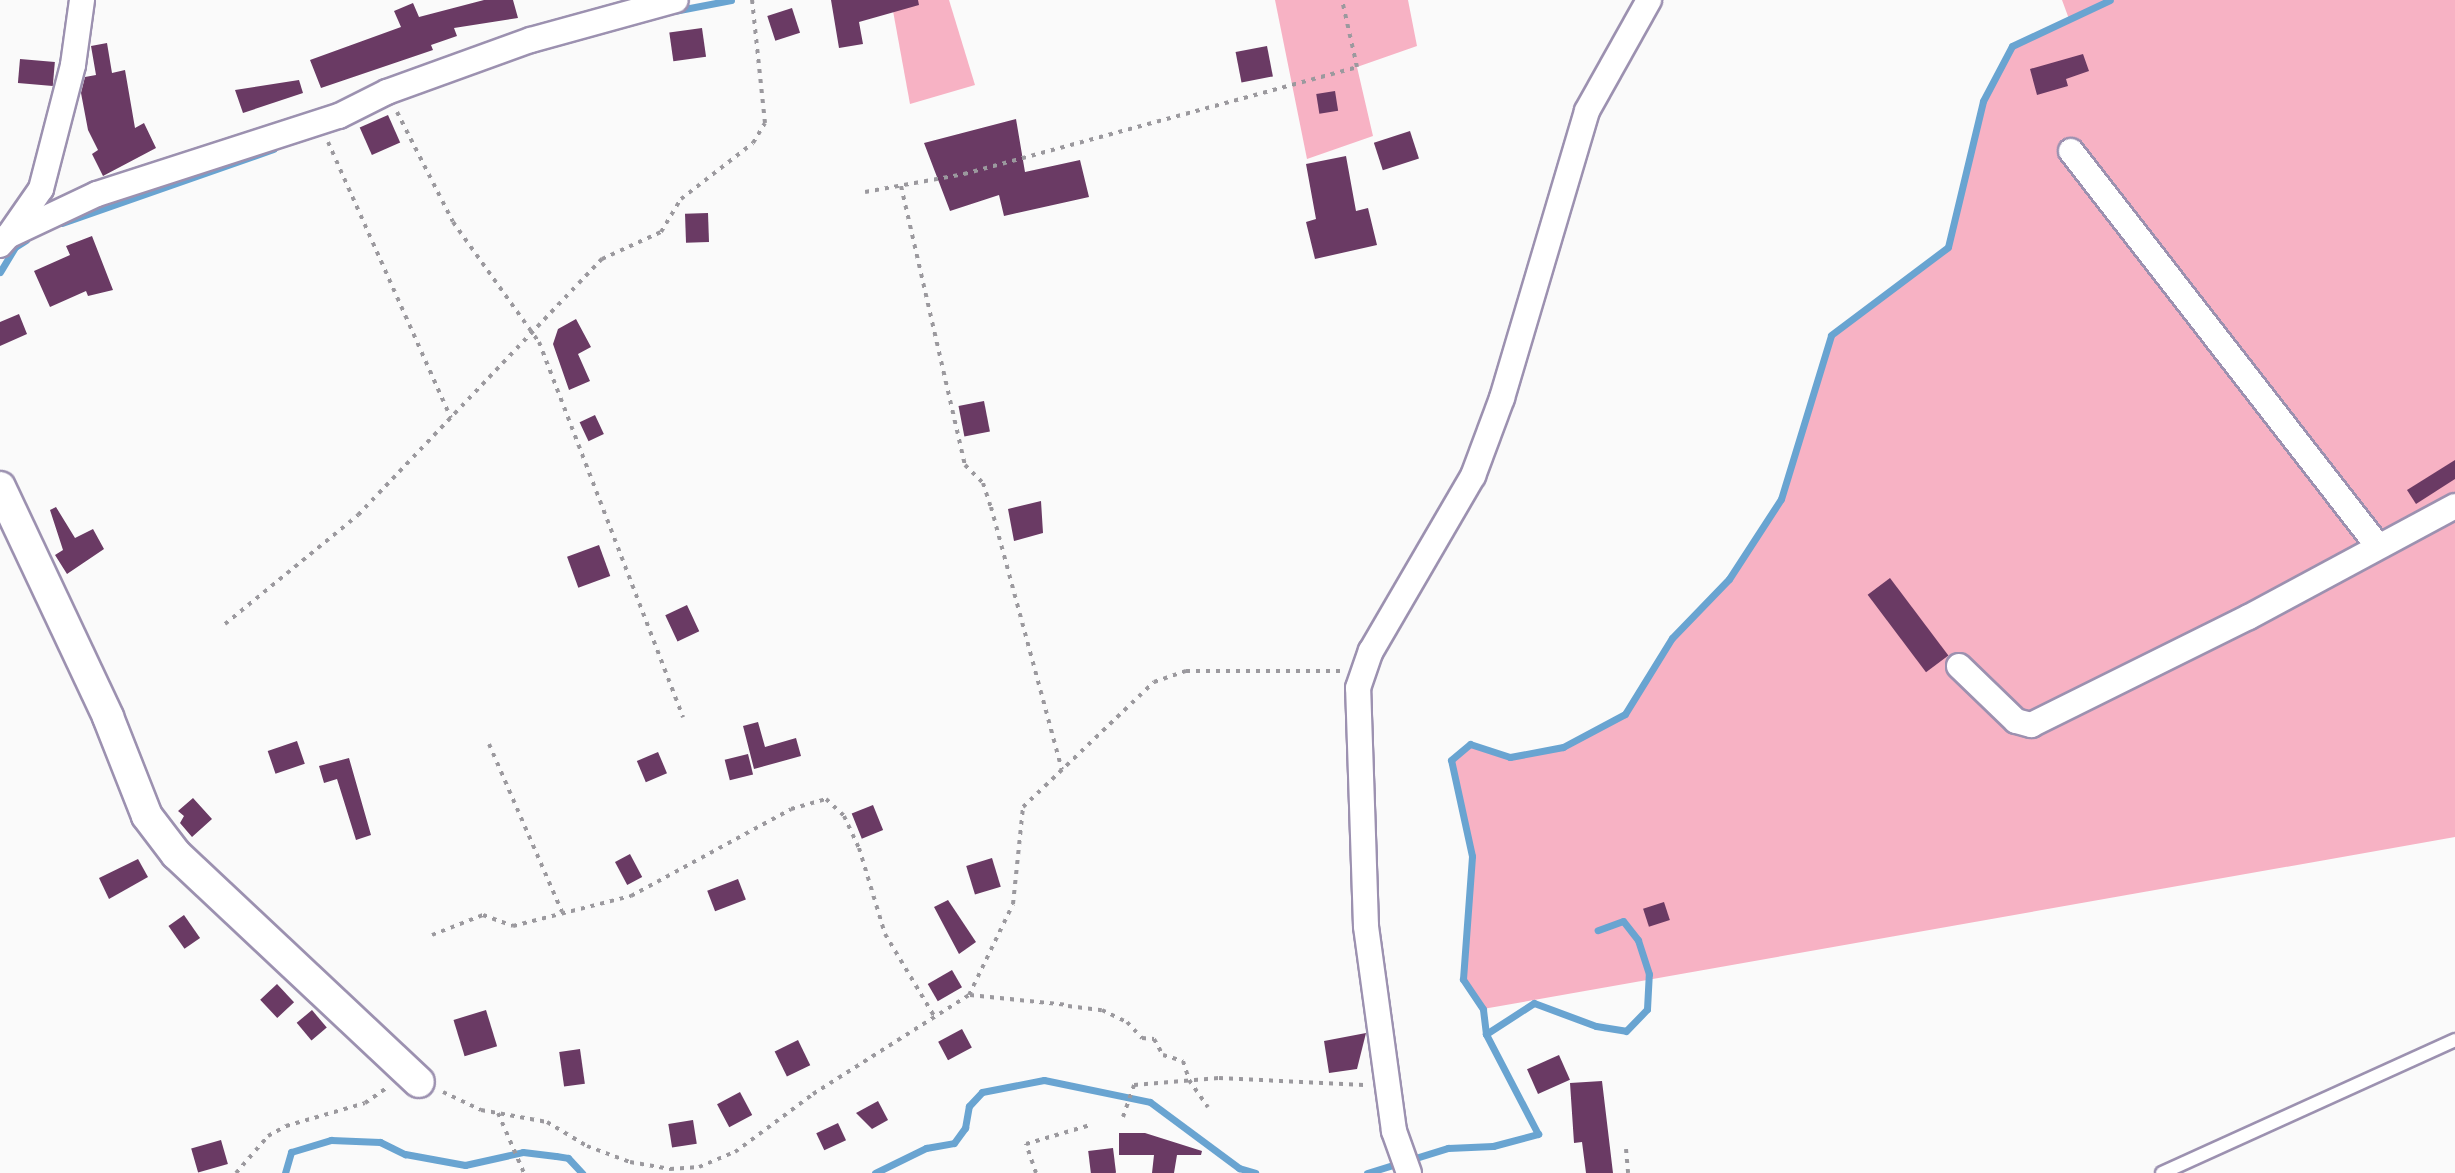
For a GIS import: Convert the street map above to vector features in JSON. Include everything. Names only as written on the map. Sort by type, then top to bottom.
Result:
[{"type":"street","points":[[4,241],[41,189],[73,65],[82,0]]},
{"type":"street","points":[[4,241],[97,194],[320,123],[387,92],[531,40],[676,0]]},
{"type":"street","points":[[1409,1173],[1388,1095],[1366,926],[1357,706],[1363,670],[1473,476],[1502,398],[1538,261],[1587,111],[1649,0]]},
{"type":"street","points":[[2071,151],[2378,546]]},
{"type":"street","points":[[0,487],[108,717],[147,816],[176,854],[419,1082]]},
{"type":"street","points":[[1959,666],[2016,721],[2031,725],[2249,617],[2455,506]]},
{"type":"lane","points":[[2162,1173],[2455,1040]]},
{"type":"path","points":[[225,624],[358,515],[602,259],[661,232],[681,199],[753,143],[765,123],[752,0]]},
{"type":"path","points":[[865,192],[1035,156],[1357,67],[1342,0]]},
{"type":"path","points":[[387,92],[453,222],[532,330],[683,717]]},
{"type":"path","points":[[320,123],[451,418]]},
{"type":"path","points":[[901,186],[965,465],[983,483],[991,507],[1062,770]]},
{"type":"path","points":[[236,1173],[261,1143],[286,1126],[365,1103],[391,1084],[419,1082],[497,1111],[547,1122],[587,1146],[630,1162],[670,1169],[699,1167],[735,1152],[969,995],[1013,904],[1023,807],[1154,682],[1186,671],[1363,670]]},
{"type":"path","points":[[489,744],[562,912]]},
{"type":"path","points":[[432,935],[483,915],[513,926],[631,896],[791,809],[826,799],[844,816],[859,848],[885,934],[934,1016]]},
{"type":"path","points":[[969,995],[1102,1010],[1127,1022],[1142,1038],[1154,1039],[1163,1055],[1183,1061],[1189,1080],[1208,1107]]},
{"type":"path","points":[[1068,1006],[1079,1006]]},
{"type":"path","points":[[1123,1117],[1134,1085],[1189,1080],[1343,1083],[1378,1087],[1388,1095]]},
{"type":"path","points":[[497,1111],[524,1173]]},
{"type":"path","points":[[1036,1173],[1026,1144],[1090,1125]]},
{"type":"path","points":[[1626,1149],[1628,1173]]},
{"type":"shaded area","points":[[891,0],[949,0],[975,85],[910,104]]},
{"type":"shaded area","points":[[1275,0],[1408,0],[1417,46],[1357,67],[1373,136],[1307,159]]},
{"type":"shaded area","points":[[2062,0],[2455,0],[2455,837],[1483,1009],[1463,979],[1472,856],[1451,760],[1470,744],[1510,757],[1563,747],[1625,714],[1672,638],[1729,579],[1781,499],[1831,335],[1948,247],[1983,101],[2012,46],[2069,19]]},
{"type":"building","points":[[484,0],[513,0],[518,18],[454,28],[457,36],[431,45],[433,50],[321,88],[310,60],[401,27],[394,11],[413,3],[419,17]]},
{"type":"building","points":[[831,0],[918,0],[919,5],[859,22],[863,44],[839,48]]},
{"type":"building","points":[[792,8],[800,33],[775,41],[767,16]]},
{"type":"building","points":[[702,28],[706,57],[673,61],[669,33]]},
{"type":"building","points":[[107,43],[112,73],[125,70],[135,128],[144,123],[156,148],[103,176],[92,154],[98,150],[88,130],[81,93],[85,77],[96,75],[91,46]]},
{"type":"building","points":[[1267,46],[1273,76],[1242,83],[1236,52]]},
{"type":"building","points":[[2083,54],[2089,71],[2066,79],[2068,86],[2037,95],[2030,69]]},
{"type":"building","points":[[20,59],[55,62],[53,86],[18,83]]},
{"type":"building","points":[[299,80],[303,93],[243,113],[235,90]]},
{"type":"building","points":[[1335,91],[1338,111],[1319,114],[1316,94]]},
{"type":"building","points":[[388,115],[400,142],[372,155],[360,128]]},
{"type":"building","points":[[1016,119],[1025,172],[1080,160],[1089,197],[1004,216],[999,195],[950,211],[924,143]]},
{"type":"building","points":[[1410,131],[1419,159],[1383,170],[1374,143]]},
{"type":"building","points":[[1346,156],[1356,211],[1368,208],[1377,245],[1315,259],[1306,222],[1316,219],[1306,164]]},
{"type":"building","points":[[708,213],[709,242],[686,243],[685,214]]},
{"type":"building","points":[[92,236],[113,290],[88,296],[86,291],[50,307],[34,271],[70,255],[66,246]]},
{"type":"building","points":[[19,314],[27,334],[0,346],[0,322]]},
{"type":"building","points":[[576,319],[591,347],[578,354],[590,381],[569,390],[553,344],[558,329]]},
{"type":"building","points":[[984,401],[990,431],[964,436],[958,406]]},
{"type":"building","points":[[595,415],[604,434],[588,441],[580,422]]},
{"type":"building","points":[[2455,460],[2455,479],[2416,504],[2407,490]]},
{"type":"building","points":[[1041,501],[1043,533],[1014,541],[1008,509]]},
{"type":"building","points":[[56,507],[75,538],[93,529],[104,549],[67,574],[55,555],[63,550],[50,510]]},
{"type":"building","points":[[599,545],[610,576],[578,588],[567,557]]},
{"type":"building","points":[[1890,578],[1948,655],[1926,672],[1868,595]]},
{"type":"building","points":[[687,605],[699,631],[678,641],[665,615]]},
{"type":"building","points":[[758,722],[765,747],[796,738],[801,756],[754,769],[743,726]]},
{"type":"building","points":[[297,741],[305,764],[276,774],[268,751]]},
{"type":"building","points":[[658,752],[667,773],[646,782],[637,761]]},
{"type":"building","points":[[748,754],[753,774],[730,780],[725,760]]},
{"type":"building","points":[[349,758],[371,835],[356,840],[337,779],[324,783],[319,766]]},
{"type":"building","points":[[193,798],[212,819],[192,837],[180,823],[184,816],[178,811]]},
{"type":"building","points":[[873,805],[883,830],[862,839],[852,814]]},
{"type":"building","points":[[630,854],[642,877],[627,885],[615,862]]},
{"type":"building","points":[[992,858],[1001,887],[975,895],[966,866]]},
{"type":"building","points":[[138,859],[148,877],[109,899],[99,878]]},
{"type":"building","points":[[738,879],[746,900],[715,911],[707,891]]},
{"type":"building","points":[[948,900],[976,942],[959,954],[934,907]]},
{"type":"building","points":[[1664,902],[1670,920],[1649,927],[1643,909]]},
{"type":"building","points":[[184,915],[200,938],[184,949],[168,926]]},
{"type":"building","points":[[952,970],[962,987],[938,1001],[928,984]]},
{"type":"building","points":[[277,984],[294,1002],[277,1018],[260,1000]]},
{"type":"building","points":[[312,1010],[327,1028],[311,1040],[297,1023]]},
{"type":"building","points":[[486,1010],[497,1046],[465,1056],[453,1020]]},
{"type":"building","points":[[962,1029],[972,1048],[948,1060],[938,1042]]},
{"type":"building","points":[[1366,1033],[1357,1069],[1329,1073],[1324,1041]]},
{"type":"building","points":[[798,1040],[810,1065],[787,1077],[775,1051]]},
{"type":"building","points":[[580,1049],[585,1084],[564,1087],[559,1052]]},
{"type":"building","points":[[1559,1055],[1570,1080],[1538,1094],[1527,1069]]},
{"type":"building","points":[[1602,1081],[1613,1173],[1586,1173],[1582,1142],[1574,1143],[1570,1083]]},
{"type":"building","points":[[740,1092],[752,1115],[729,1127],[717,1104]]},
{"type":"building","points":[[878,1101],[888,1120],[872,1129],[856,1113]]},
{"type":"building","points":[[693,1120],[697,1144],[672,1148],[668,1124]]},
{"type":"building","points":[[838,1123],[846,1140],[824,1150],[816,1133]]},
{"type":"building","points":[[1119,1133],[1145,1133],[1202,1151],[1201,1155],[1177,1155],[1174,1173],[1152,1173],[1154,1155],[1119,1155]]},
{"type":"building","points":[[221,1140],[228,1164],[198,1173],[191,1149]]},
{"type":"building","points":[[1113,1148],[1116,1173],[1091,1173],[1088,1151]]},
{"type":"waterway","points":[[674,11],[731,0]]},
{"type":"waterway","points":[[1486,1034],[1483,1009],[1463,979],[1472,856],[1451,760],[1470,744],[1510,757],[1563,747],[1625,714],[1672,638],[1729,579],[1781,499],[1831,335],[1948,247],[1983,101],[2012,46],[2110,0]]},
{"type":"waterway","points":[[62,223],[273,149]]},
{"type":"waterway","points":[[0,272],[15,247],[26,240]]},
{"type":"waterway","points":[[1367,1173],[1448,1148],[1493,1146],[1538,1134],[1486,1034],[1534,1003],[1596,1026],[1626,1031],[1647,1009],[1649,974],[1638,940],[1623,921],[1598,930]]},
{"type":"waterway","points":[[875,1173],[926,1148],[954,1143],[965,1128],[969,1106],[982,1092],[1044,1080],[1150,1102],[1239,1168],[1255,1173]]},
{"type":"waterway","points":[[285,1173],[291,1152],[331,1140],[380,1142],[405,1154],[465,1165],[523,1152],[556,1156],[568,1158],[582,1173]]}]
